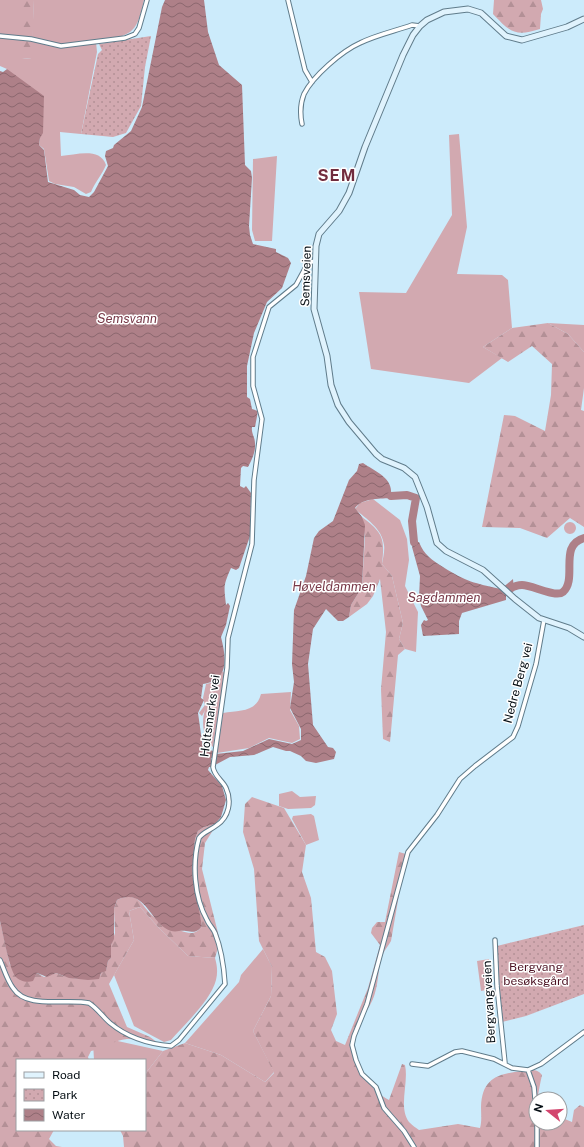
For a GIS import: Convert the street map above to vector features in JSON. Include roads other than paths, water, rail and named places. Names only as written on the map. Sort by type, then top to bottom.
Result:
[{"type":"main road","name":"Semsveien","points":[[544,620],[533,614],[483,570],[446,551],[437,543],[427,507],[415,477],[404,468],[382,459],[376,454],[342,412],[331,385],[327,356],[314,309],[315,261],[316,246],[319,234],[339,211],[349,193],[365,147],[408,44],[420,26],[427,20],[444,12],[468,9],[481,13],[506,36],[522,40],[561,29],[584,19]]},
{"type":"main road","points":[[544,620],[569,628],[584,637]]},
{"type":"street","points":[[0,36],[30,39],[61,46],[125,38],[135,34],[139,28],[147,0]]},
{"type":"street","points":[[288,0],[305,70],[312,82]]},
{"type":"street","points":[[302,124],[300,115],[302,100],[312,82],[337,58],[358,44],[412,25],[420,26]]},
{"type":"street","name":"Holtsmarks vei","points":[[0,960],[12,988],[21,998],[35,1001],[89,1003],[109,1022],[131,1037],[156,1045],[171,1046],[179,1040],[225,984],[215,933],[202,909],[196,876],[199,838],[218,825],[226,815],[229,807],[230,796],[224,784],[215,773],[213,767],[228,668],[228,638],[252,544],[254,480],[262,419],[252,381],[256,354],[270,308],[296,285],[308,263],[315,261]]},
{"type":"street","points":[[258,402],[263,401]]},
{"type":"street","name":"Nedre Berg vei","points":[[414,1147],[404,1131],[384,1108],[376,1087],[362,1074],[352,1046],[354,1036],[367,1004],[408,852],[437,815],[460,779],[513,737],[518,726],[536,664],[544,620]]},
{"type":"street","name":"Bergvangveien","points":[[495,940],[497,986],[504,1063]]},
{"type":"street","points":[[412,1064],[428,1066],[449,1055],[462,1051],[472,1052],[504,1063],[512,1068],[528,1070],[541,1064],[584,1032]]},
{"type":"street","points":[[528,1070],[534,1091]]},
{"type":"street","points":[[537,1131],[537,1147]]},
{"type":"water","name":"Semsvann","points":[[165,0],[204,0],[208,32],[219,65],[242,85],[245,165],[251,171],[252,178],[249,226],[250,235],[253,244],[276,249],[276,252],[288,258],[291,263],[282,288],[267,302],[254,333],[247,366],[247,397],[250,399],[252,409],[258,411],[255,427],[252,427],[255,449],[248,467],[243,466],[241,468],[240,486],[244,488],[246,486],[251,493],[250,536],[239,568],[236,570],[231,568],[225,583],[226,605],[228,603],[230,606],[226,625],[221,637],[225,660],[222,673],[212,682],[203,684],[201,698],[204,700],[198,713],[203,748],[213,751],[213,758],[211,758],[212,767],[209,767],[208,770],[222,786],[226,800],[221,817],[215,824],[204,827],[198,831],[195,839],[192,873],[202,926],[199,930],[193,932],[168,930],[159,923],[139,900],[126,897],[117,900],[114,909],[114,939],[111,945],[111,958],[108,961],[106,971],[101,973],[99,979],[88,980],[69,978],[56,973],[47,977],[37,973],[33,981],[26,982],[17,978],[13,972],[8,958],[0,921],[0,71],[3,72],[7,69],[44,96],[43,133],[40,138],[39,145],[44,150],[48,182],[74,190],[80,195],[89,197],[94,192],[108,166],[105,156],[106,151],[113,148],[114,145],[131,131],[142,107],[162,7]]},
{"type":"water","name":"Høveldammen","points":[[363,463],[379,473],[388,481],[391,491],[390,498],[362,502],[355,508],[362,517],[365,525],[362,587],[351,605],[349,617],[343,621],[338,621],[326,609],[313,629],[308,664],[313,725],[328,747],[333,748],[336,752],[334,759],[316,763],[306,761],[301,756],[290,751],[273,747],[254,755],[230,757],[215,765],[216,754],[243,751],[269,739],[292,744],[301,740],[301,729],[290,708],[294,682],[292,664],[294,610],[306,576],[314,538],[319,531],[333,521],[349,480],[357,471],[359,464]]},
{"type":"water","name":"Sagdammen","points":[[414,542],[419,542],[429,557],[458,576],[477,583],[501,589],[513,579],[514,591],[506,596],[506,600],[462,613],[459,621],[459,634],[423,636],[421,625],[424,620],[428,620],[421,606],[419,597],[420,576],[412,547]]},
{"type":"waterway","points":[[391,496],[407,495],[416,498],[412,521],[414,542]]},
{"type":"waterway","points":[[505,591],[515,586],[522,585],[555,593],[563,592],[569,579],[570,555],[572,548],[576,542],[584,538]]},
{"type":"district","name":"SEM","points":[[337,175]]},
{"type":"park label","name":"Bergvang besøksgård","points":[[536,974]]}]
